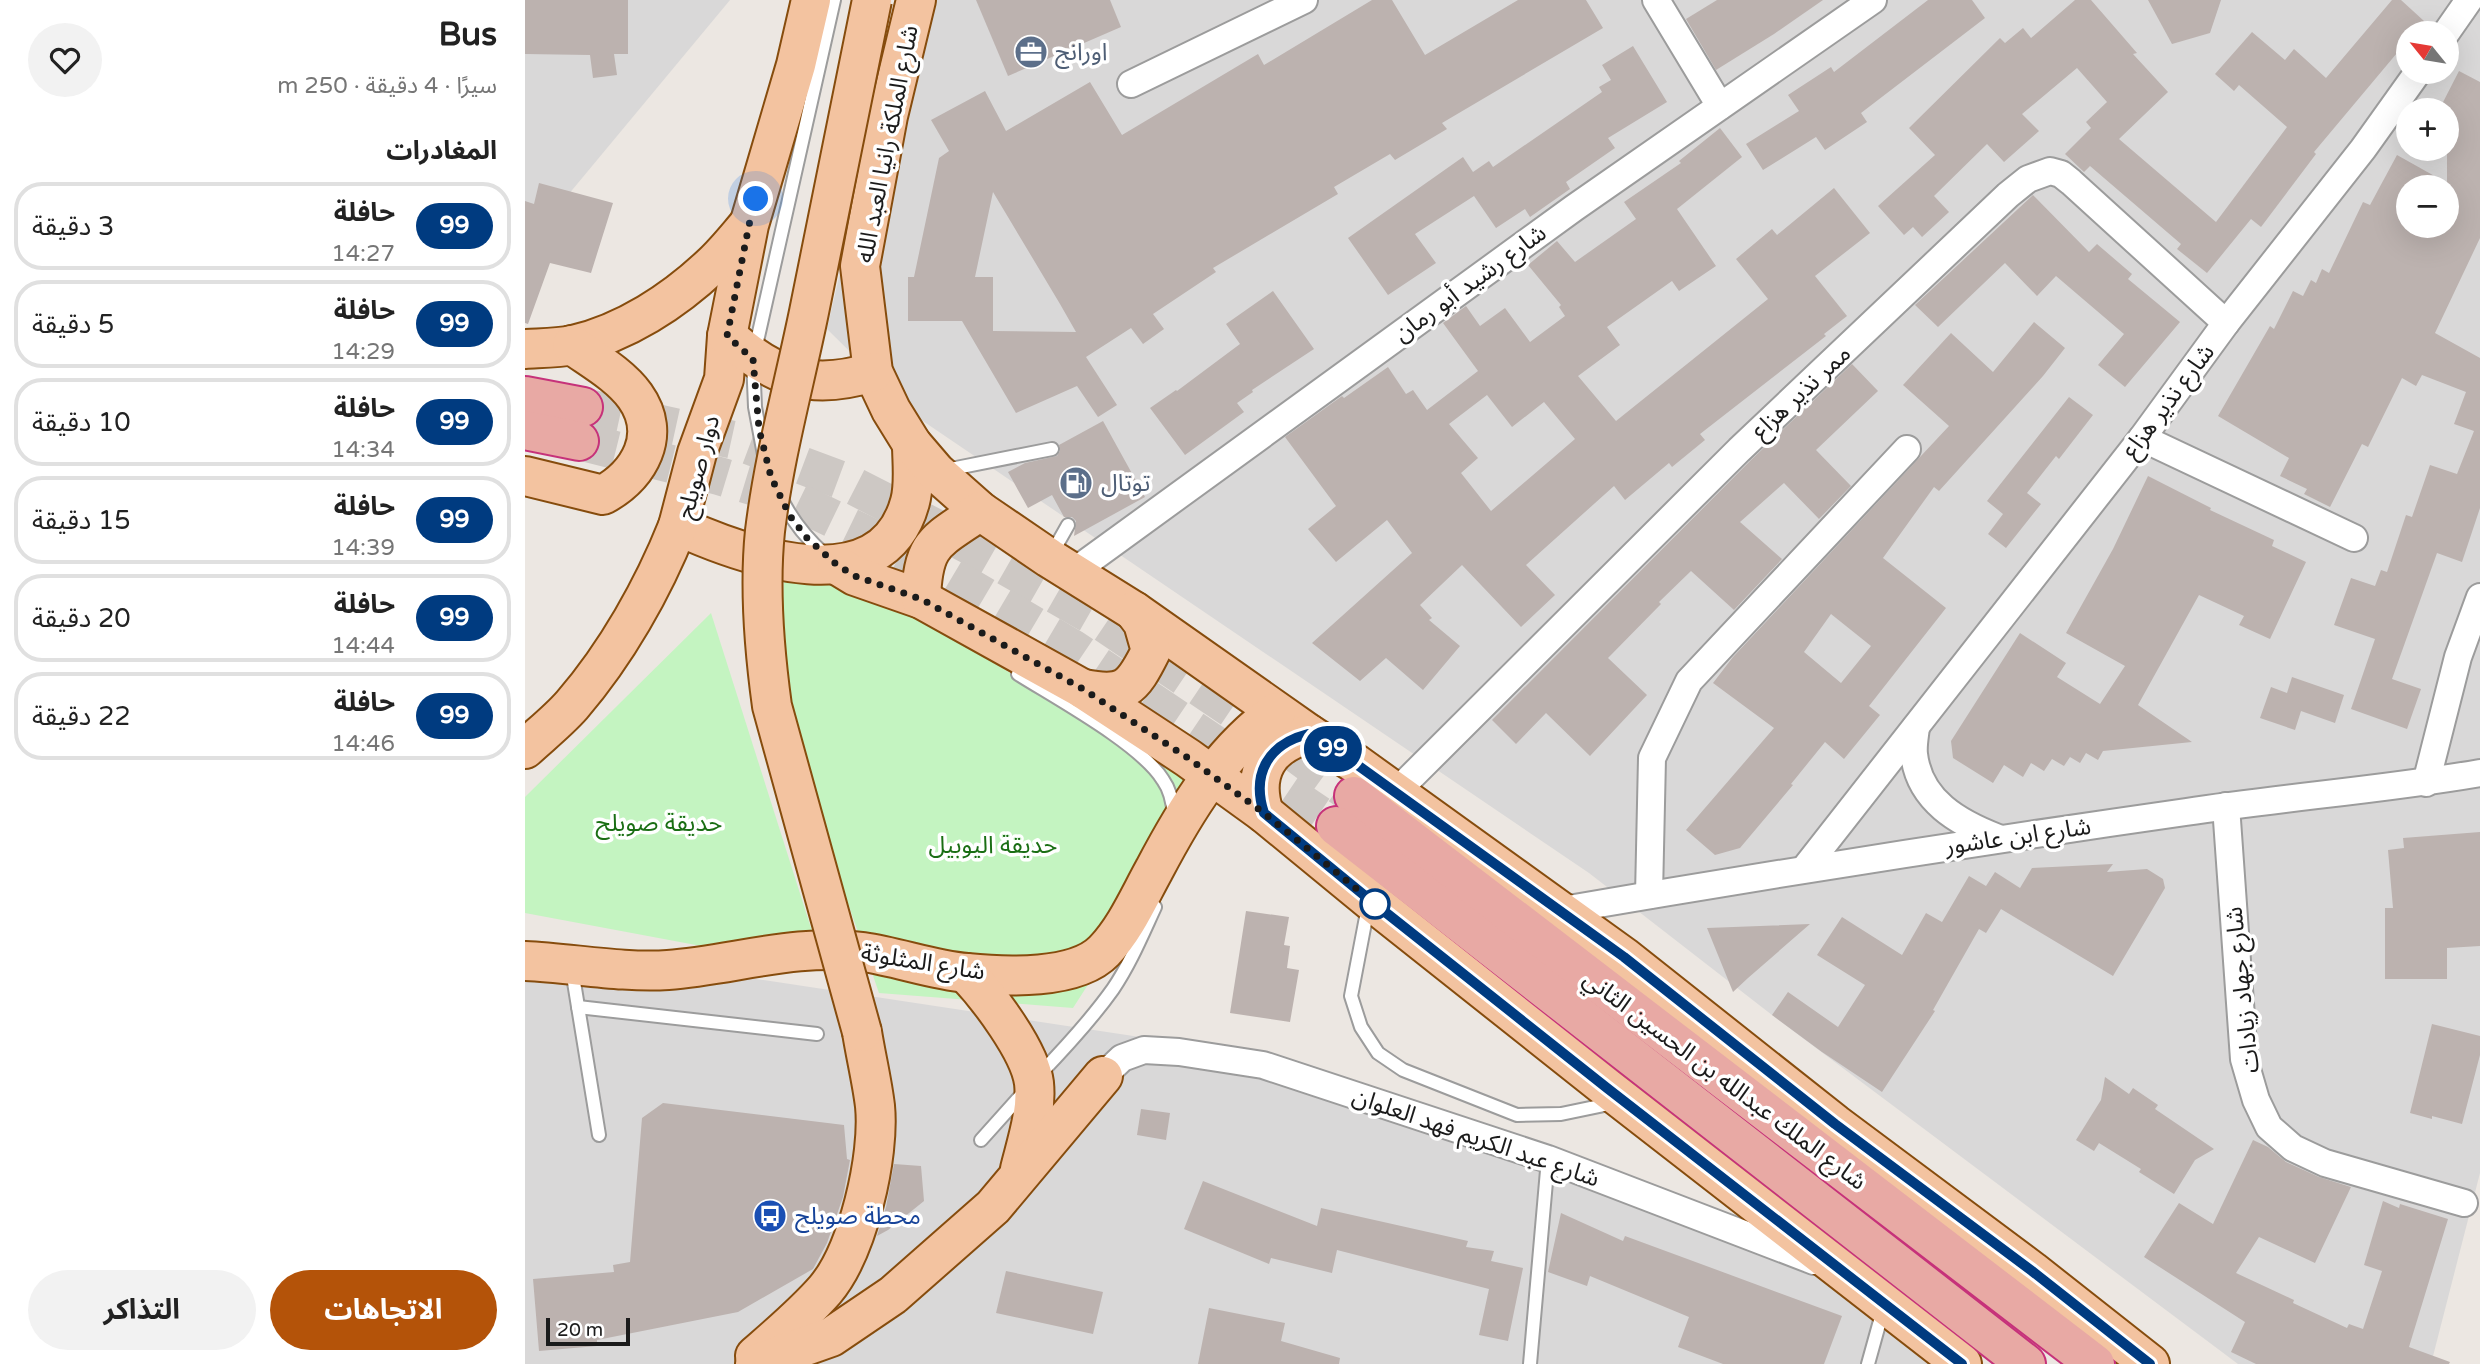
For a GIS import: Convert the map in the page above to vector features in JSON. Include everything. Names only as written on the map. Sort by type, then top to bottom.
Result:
[{"type":"highway","points":[[525,396],[581,424],[525,430]]},
{"type":"highway","name":"شارع الملك عبدالله بن الحسين الثاني","points":[[2026,1364],[1345,811],[2095,1364]]},
{"type":"main road","points":[[811,0],[796,65],[749,225],[735,358],[811,380],[853,378],[873,372]]},
{"type":"main road","points":[[745,1364],[792,1324],[827,1288],[853,1240],[872,1171],[875,1108],[862,1032],[772,706],[765,658],[762,588],[765,533],[774,469],[837,184],[872,0]]},
{"type":"main road","name":"شارع الملكة رانيا العبد الله","points":[[916,0],[888,116],[860,266],[873,372],[891,410],[912,443],[936,472],[980,511],[1134,611],[1276,712],[1356,764],[1624,957],[1835,1124],[2032,1271],[2150,1364]]},
{"type":"main road","points":[[525,349],[572,345],[618,328],[672,299],[713,265],[749,225]]},
{"type":"main road","points":[[525,476],[603,495],[620,486],[643,455],[646,435],[644,416],[636,398],[624,383],[572,345]]},
{"type":"main road","name":"دوار صويلح","points":[[735,358],[697,453],[678,526],[721,545],[775,560],[837,565],[862,559],[884,545],[901,526],[910,502],[913,476],[912,443]]},
{"type":"main road","points":[[921,599],[924,562],[929,550],[980,511]]},
{"type":"main road","points":[[525,749],[570,707],[588,685],[643,603],[678,526]]},
{"type":"main road","points":[[837,565],[855,576],[921,599],[1083,689],[1188,758],[1217,784],[1264,813],[1624,1101],[1962,1364]]},
{"type":"main road","points":[[1083,689],[1110,694],[1127,688],[1141,670],[1150,651],[1143,623],[1134,611]]},
{"type":"main road","name":"شارع المثلوثة","points":[[525,961],[665,970],[820,948],[863,952],[966,973],[1060,974],[1103,953],[1121,931],[1170,840],[1217,784],[1255,727],[1276,712]]},
{"type":"main road","points":[[1264,813],[1259,791],[1263,769],[1270,756],[1281,745],[1308,734]]},
{"type":"main road","points":[[966,973],[1002,1017],[1019,1046],[1034,1081],[1033,1116],[1017,1180]]},
{"type":"main road","points":[[755,1364],[831,1337],[893,1295],[993,1207],[1103,1076]]},
{"type":"street","points":[[1131,84],[1304,0]]},
{"type":"street","points":[[1656,0],[1720,106]]},
{"type":"street","name":"شارع رشيد أبو رمان","points":[[1061,566],[1873,0]]},
{"type":"street","points":[[2454,21],[2469,0]]},
{"type":"street","name":"شارع نذير هزاع","points":[[1805,868],[2142,438],[2226,323],[2363,149],[2409,84]]},
{"type":"street","name":"ممر نذير هزاع","points":[[1396,792],[1730,459],[2028,179],[2049,171],[2061,174],[2071,181],[2226,323]]},
{"type":"street","points":[[2142,438],[2354,538]]},
{"type":"street","points":[[1649,895],[1652,758],[1689,681],[1907,449]]},
{"type":"street","points":[[2425,783],[2458,657],[2480,597]]},
{"type":"street","points":[[1916,727],[1914,753],[1925,787],[1956,820],[2000,838]]},
{"type":"street","name":"شارع ابن عاشور","points":[[1557,911],[1805,868],[2000,838],[2226,806],[2425,783],[2480,773]]},
{"type":"street","name":"شارع جهاد زيادات","points":[[2226,806],[2244,1059],[2256,1100],[2269,1127],[2293,1148],[2325,1163],[2464,1203]]},
{"type":"street","name":"شارع عبد الكريم فهد العلوان","points":[[1103,1076],[1122,1058],[1144,1050],[1179,1052],[1263,1065],[1548,1159],[1847,1273]]},
{"type":"lane","points":[[834,0],[735,358],[759,429],[771,477],[790,516],[807,538],[837,565]]},
{"type":"lane","points":[[936,472],[1052,449]]},
{"type":"lane","points":[[1061,566],[1068,525]]},
{"type":"lane","points":[[921,599],[958,634]]},
{"type":"lane","points":[[1002,663],[1094,722],[1156,770],[1173,803],[1170,840]]},
{"type":"lane","points":[[981,1140],[1075,1036],[1113,989],[1158,900]]},
{"type":"lane","points":[[1370,900],[1350,996],[1361,1027],[1378,1053],[1403,1070],[1517,1115],[1562,1114],[1624,1101]]},
{"type":"lane","points":[[571,963],[599,1135]]},
{"type":"lane","points":[[578,1007],[817,1034]]},
{"type":"lane","points":[[1530,1364],[1548,1159]]},
{"type":"lane","points":[[1868,1364],[1885,1302]]},
{"type":"shaded area","points":[[525,0],[730,0],[568,195],[525,216]]},
{"type":"shaded area","points":[[903,0],[2480,0],[2480,1173],[2431,1364],[2238,1364],[1772,1015],[1589,873],[914,415],[827,329]]},
{"type":"shaded area","points":[[525,944],[1279,1058],[1830,1251],[1969,1364],[525,1364]]},
{"type":"green space","name":"حديقة اليوبيل","points":[[784,577],[875,590],[1185,780],[1201,809],[1073,1008],[879,993],[803,773],[781,648]]},
{"type":"green space","name":"حديقة صويلح","points":[[711,613],[824,969],[525,913],[525,797]]},
{"type":"building","points":[[525,0],[628,0],[628,54],[614,54],[617,75],[593,78],[590,55],[525,54]]},
{"type":"building","name":"اورانج","points":[[976,0],[1110,0],[1121,27],[1008,76]]},
{"type":"building","points":[[1372,0],[1392,0],[1425,55],[1518,0],[1586,0],[1603,28],[1442,123],[1447,129],[1395,160],[1390,154],[1334,187],[1338,194],[1213,268],[1216,272],[1153,314],[1164,329],[1143,344],[1131,328],[1086,357],[1117,405],[1098,417],[1077,386],[1016,413],[962,321],[908,321],[908,277],[914,277],[939,158],[949,151],[931,120],[985,91],[1006,131],[1090,82],[1122,135],[1258,54],[1264,65]],"holes":[[[993,192],[1076,332],[993,331],[993,277],[975,277]]]},
{"type":"building","points":[[1717,0],[1823,0],[1716,70],[1686,19]]},
{"type":"building","points":[[1928,0],[1972,0],[1985,18],[1861,113],[1867,122],[1825,150],[1816,137],[1763,170],[1746,144],[1799,111],[1788,95],[1831,67],[1834,72]]},
{"type":"building","points":[[2075,0],[2091,0],[2137,53],[2133,54],[2168,92],[2119,139],[2216,222],[2287,127],[2239,85],[2234,91],[2215,74],[2252,32],[2285,60],[2294,49],[2326,78],[2392,0],[2401,0],[2424,21],[2396,21],[2396,53],[2314,152],[2316,154],[2261,227],[2251,219],[2207,273],[2177,249],[2181,244],[2090,166],[2084,172],[2065,154],[2091,128],[2086,122],[2107,102],[2077,68],[2022,114],[2039,131],[2004,162],[1987,144],[1934,196],[1949,212],[1922,237],[1913,227],[1904,235],[1878,206],[1935,155],[1909,128],[2000,38],[2005,43],[2023,28],[2031,38]]},
{"type":"building","points":[[2148,0],[2221,0],[2210,33],[2172,44]]},
{"type":"building","points":[[1633,46],[1667,102],[1608,138],[1615,148],[1566,182],[1570,189],[1530,217],[1525,209],[1496,228],[1474,196],[1415,234],[1436,263],[1388,295],[1348,238],[1463,157],[1473,172],[1489,161],[1493,167],[1602,92],[1599,87],[1611,80],[1602,65]]},
{"type":"building","points":[[2459,71],[2480,82],[2480,238],[2435,333],[2480,358],[2480,508],[2462,562],[2437,553],[2392,679],[2421,689],[2407,729],[2351,709],[2375,639],[2334,625],[2351,578],[2375,586],[2381,570],[2387,572],[2406,515],[2412,517],[2430,465],[2457,474],[2474,431],[2454,424],[2466,392],[2422,375],[2416,386],[2402,378],[2368,447],[2362,444],[2330,507],[2304,494],[2307,489],[2280,476],[2289,458],[2218,416],[2270,326],[2274,329],[2293,291],[2303,296],[2311,280],[2316,283],[2322,269],[2329,273],[2363,202],[2370,205],[2396,157],[2396,161],[2408,161],[2433,175],[2396,175],[2396,238],[2459,238],[2459,175],[2447,175],[2447,161],[2459,161],[2459,98],[2445,98],[2452,84],[2459,84]]},
{"type":"building","points":[[1720,128],[1742,157],[1677,209],[1716,266],[1679,291],[1672,281],[1607,327],[1620,345],[1578,376],[1616,421],[1768,299],[1736,259],[1772,229],[1777,235],[1834,188],[1870,233],[1815,276],[1847,316],[1824,334],[1826,336],[1700,434],[1705,440],[1672,467],[1669,463],[1625,500],[1614,486],[1526,565],[1555,595],[1521,627],[1462,565],[1420,605],[1432,618],[1429,620],[1460,646],[1423,690],[1386,658],[1360,681],[1312,643],[1412,553],[1387,520],[1336,562],[1308,529],[1336,506],[1285,437],[1388,367],[1406,394],[1413,390],[1427,410],[1478,371],[1443,323],[1466,306],[1480,326],[1505,308],[1530,342],[1565,316],[1559,307],[1561,305],[1528,265],[1557,241],[1575,262],[1636,219],[1624,202],[1681,163],[1679,161]],"holes":[[[1487,395],[1512,427],[1544,402],[1575,439],[1491,511],[1461,473],[1478,458],[1449,424]]]},
{"type":"building","points":[[539,183],[613,203],[591,273],[550,263],[528,324],[525,323],[525,201],[534,204]]},
{"type":"building","points":[[2033,195],[2089,252],[2097,244],[2132,274],[2128,279],[2180,322],[2125,387],[2098,365],[2124,334],[2056,276],[2037,296],[2005,263],[1938,327],[1915,305]]},
{"type":"building","points":[[1273,291],[1314,349],[1252,390],[1253,392],[1237,403],[1244,412],[1185,455],[1150,408],[1240,344],[1226,324]]},
{"type":"building","points":[[2034,322],[2065,348],[1939,491],[1934,487],[1883,558],[1946,608],[1869,706],[1880,715],[1844,759],[1825,742],[1740,848],[1715,855],[1686,830],[1774,728],[1713,683],[1733,657],[1949,426],[1903,385],[1951,333],[1993,372]],"holes":[[[1831,614],[1871,646],[1841,683],[1804,652]]]},
{"type":"building","points":[[1852,364],[1878,391],[1816,450],[1851,486],[1819,519],[1784,483],[1740,522],[1782,559],[1734,610],[1691,571],[1659,602],[1661,604],[1608,658],[1647,695],[1590,756],[1546,713],[1516,744],[1492,720],[1750,461]]},
{"type":"building","points":[[2069,397],[2093,415],[2059,459],[2056,456],[2027,493],[2041,504],[2006,548],[1988,534],[2003,514],[1987,501]]},
{"type":"building","name":"توتال","points":[[1103,421],[1145,497],[1074,536],[1076,521],[1072,517],[1064,517],[1052,495],[1028,508],[1008,472],[1025,463],[1057,456],[1059,445]]},
{"type":"building","points":[[2148,476],[2211,508],[2210,510],[2274,540],[2272,546],[2306,562],[2270,639],[2239,625],[2244,616],[2199,595],[2138,705],[2192,742],[2103,751],[2098,760],[2086,753],[2080,763],[2070,757],[2064,766],[2052,759],[2044,771],[2031,763],[2023,777],[2004,765],[1993,783],[1953,758],[1951,741],[2020,633],[2066,663],[2057,677],[2100,704],[2125,666],[2066,633],[2113,549]]},
{"type":"building","points":[[2292,677],[2344,695],[2335,723],[2301,711],[2295,730],[2260,718],[2271,687],[2287,693]]},
{"type":"building","points":[[2480,832],[2480,946],[2447,948],[2447,979],[2385,979],[2385,908],[2393,908],[2388,850],[2404,848],[2403,838]]},
{"type":"building","points":[[2113,864],[2107,872],[2147,869],[2163,879],[2165,888],[2113,976],[2001,909],[1986,933],[1979,929],[1933,1010],[1935,1011],[1882,1092],[1772,1015],[1788,992],[1838,1027],[1865,985],[1817,955],[1842,917],[1902,955],[1926,913],[1942,922],[1969,876],[1986,886],[1995,872],[2020,888],[2032,868]]},
{"type":"building","points":[[1246,911],[1289,917],[1284,945],[1290,946],[1287,968],[1299,970],[1290,1022],[1230,1013]]},
{"type":"building","points":[[1810,924],[1733,992],[1707,928]]},
{"type":"building","points":[[2432,1024],[2480,1036],[2480,1055],[2462,1124],[2410,1113]]},
{"type":"building","points":[[2105,1077],[2129,1094],[2133,1088],[2158,1105],[2155,1109],[2214,1149],[2195,1160],[2174,1194],[2139,1172],[2141,1169],[2099,1143],[2094,1151],[2076,1140],[2101,1100]]},
{"type":"building","name":"محطة صويلح","points":[[663,1103],[844,1125],[847,1159],[850,1160],[843,1197],[827,1243],[813,1269],[738,1312],[597,1340],[597,1346],[539,1351],[533,1279],[614,1272],[613,1265],[630,1262],[642,1118]]},
{"type":"building","points":[[1141,1109],[1170,1113],[1166,1140],[1137,1135]]},
{"type":"building","points":[[2253,1140],[2268,1147],[2286,1162],[2319,1177],[2351,1187],[2315,1263],[2259,1237],[2236,1273],[2347,1328],[2349,1324],[2363,1329],[2382,1271],[2364,1265],[2383,1201],[2399,1208],[2400,1204],[2448,1219],[2409,1347],[2450,1362],[2449,1364],[2256,1364],[2231,1352],[2245,1322],[2144,1257],[2179,1203],[2213,1224]]},
{"type":"building","points":[[894,1164],[921,1166],[924,1201],[877,1236],[886,1207]]},
{"type":"building","points":[[1203,1181],[1317,1226],[1321,1208],[1468,1241],[1466,1247],[1494,1251],[1491,1261],[1523,1268],[1508,1341],[1479,1335],[1489,1289],[1337,1250],[1332,1273],[1271,1258],[1269,1264],[1184,1229]]},
{"type":"building","points":[[1561,1213],[1623,1241],[1625,1236],[1842,1316],[1824,1364],[1723,1364],[1678,1347],[1689,1317],[1590,1276],[1587,1286],[1548,1272]]},
{"type":"building","points":[[1006,1271],[1103,1292],[1093,1334],[996,1313]]},
{"type":"building","points":[[1209,1308],[1285,1323],[1281,1341],[1340,1358],[1339,1364],[1198,1364]]},
{"type":"tunnel","points":[[583,407],[734,440],[846,482],[967,544],[1098,619],[1266,732],[1354,796]]},
{"type":"tunnel","points":[[579,441],[719,476],[788,497],[947,574],[1072,648],[1336,826]]},
{"type":"bus line","name":"99","points":[[1962,1364],[1607,1088],[1264,813],[1259,784],[1270,756],[1281,745],[1308,734],[1356,764],[1624,957],[1835,1124],[2032,1271],[2150,1364]]},
{"type":"place","name":"اورانج","points":[[1031,52]]},
{"type":"place","name":"توتال","points":[[1076,483]]},
{"type":"place","name":"محطة صويلح","points":[[770,1216]]},
{"type":"route","points":[[756,199],[727,336],[753,359],[755,407],[763,453],[771,477],[790,516],[807,538],[837,565],[855,576],[921,599],[1083,689],[1188,758],[1264,813],[1375,904]]}]
